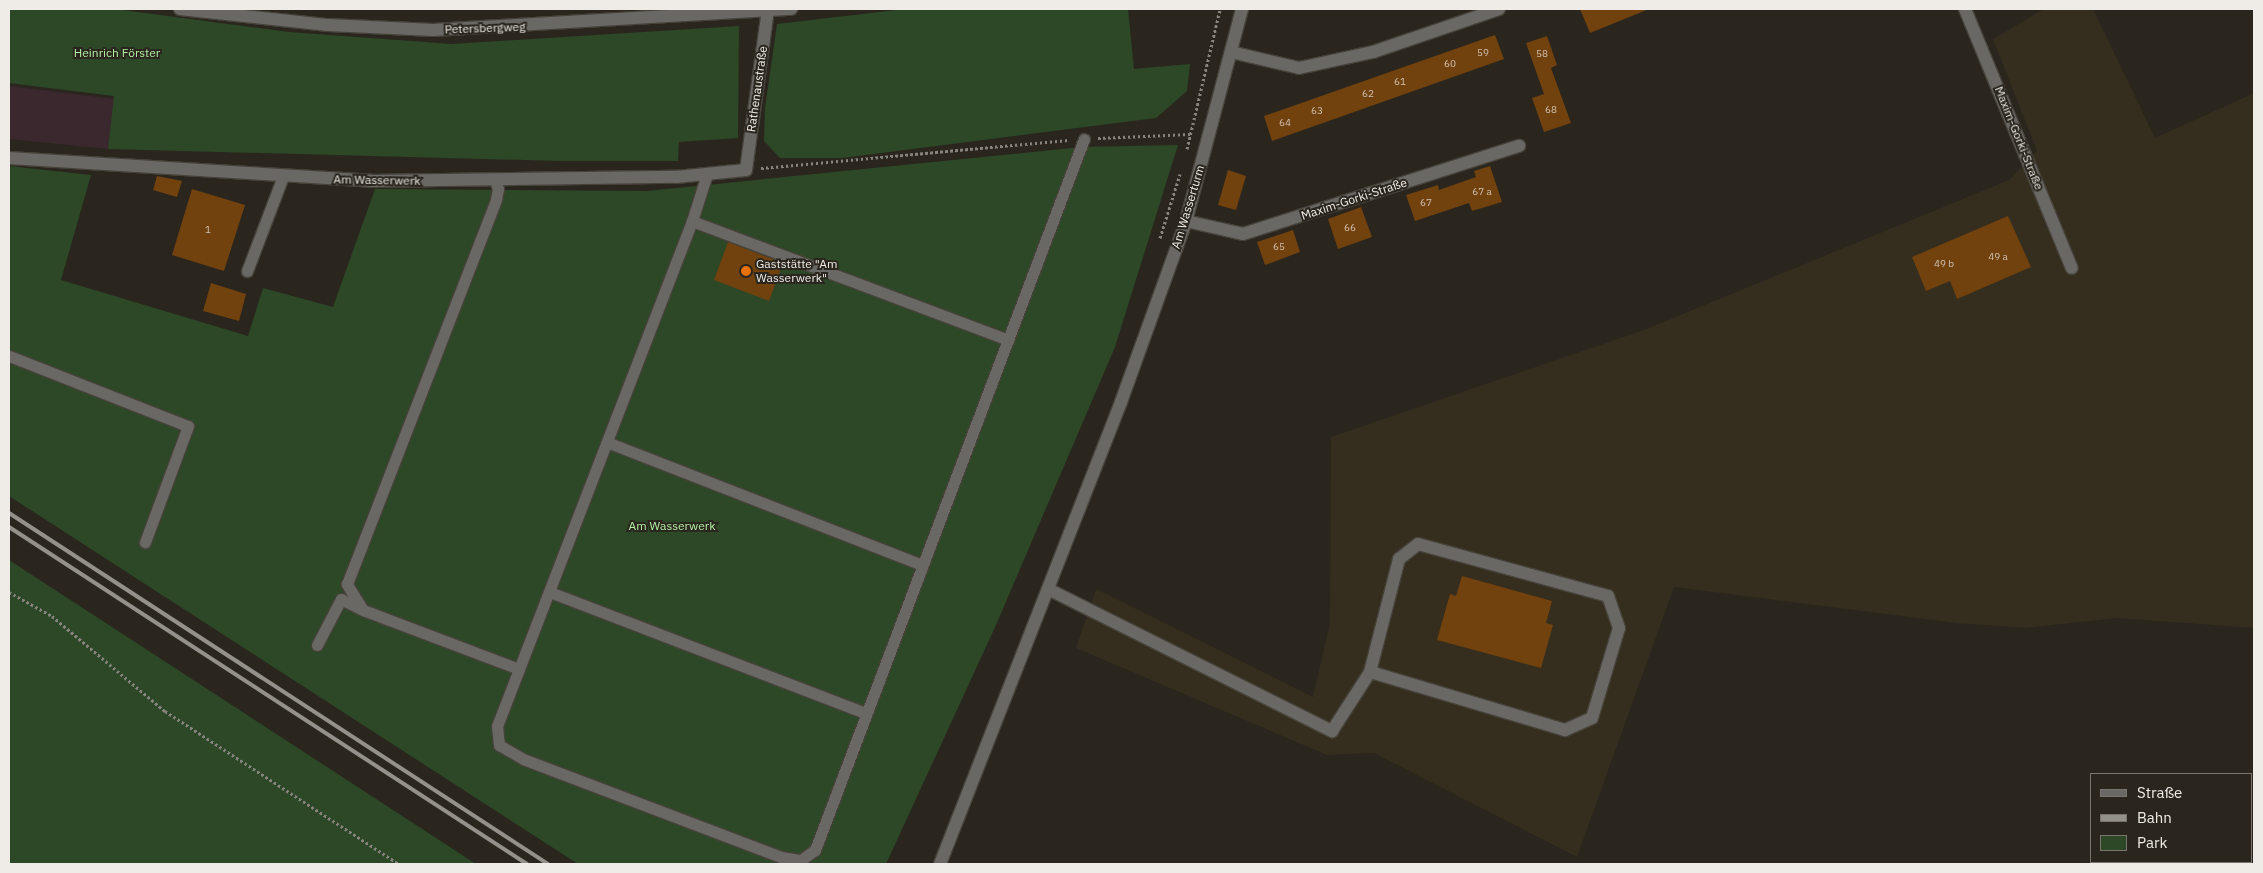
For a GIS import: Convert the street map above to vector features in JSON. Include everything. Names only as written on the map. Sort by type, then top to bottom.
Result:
[{"type":"street","name":"Petersbergweg","points":[[180,9],[328,25],[433,30],[791,9]]},
{"type":"street","name":"Am Wasserturm","points":[[940,864],[1121,402],[1186,221],[1242,9]]},
{"type":"street","points":[[1231,52],[1299,68],[1373,52],[1499,9]]},
{"type":"street","name":"Maxim-Gorki-Straße","points":[[1965,9],[2072,268]]},
{"type":"street","name":"Rathenaustraße","points":[[746,170],[767,10]]},
{"type":"street","name":"Maxim-Gorki-Straße","points":[[1186,221],[1242,234],[1520,146]]},
{"type":"street","name":"Am Wasserwerk","points":[[9,158],[371,181],[495,180],[707,174],[746,170]]},
{"type":"street","points":[[1048,590],[1332,730],[1370,672],[1399,558],[1418,544],[1608,596],[1619,628],[1592,718],[1565,730],[1370,672]]},
{"type":"lane","points":[[707,174],[692,221],[497,726],[500,745],[523,759],[781,857],[801,860],[815,850],[1084,139]]},
{"type":"lane","points":[[247,271],[283,176]]},
{"type":"lane","points":[[363,610],[347,584],[496,200],[498,189],[495,180]]},
{"type":"lane","points":[[692,221],[1008,340]]},
{"type":"lane","points":[[9,356],[188,426],[145,542]]},
{"type":"lane","points":[[607,442],[922,564]]},
{"type":"lane","points":[[550,592],[865,714]]},
{"type":"lane","points":[[316,646],[341,599],[363,610],[519,669]]},
{"type":"path","points":[[1184,159],[1220,9]]},
{"type":"path","points":[[746,170],[1084,139],[1190,134]]},
{"type":"path","points":[[1160,238],[1182,168]]},
{"type":"path","points":[[9,592],[52,616],[165,711],[398,864]]},
{"type":"shaded area","points":[[2044,9],[2093,9],[2155,138],[2254,93],[2254,628],[2117,618],[2026,628],[1957,623],[1674,587],[1577,857],[1374,753],[1327,755],[1076,648],[1096,589],[1313,697],[1330,623],[1331,437],[1644,330],[2009,180],[2037,151],[1993,39]]},
{"type":"shaded area","points":[[9,86],[114,99],[108,149],[9,139]]},
{"type":"green space","name":"Heinrich Förster","points":[[9,9],[115,9],[289,32],[452,44],[739,26],[738,138],[679,142],[678,161],[561,161],[108,149],[114,96],[9,83]]},
{"type":"green space","points":[[905,9],[1128,9],[1134,69],[1190,64],[1187,91],[1156,118],[842,158],[780,158],[764,141],[765,108],[777,24]]},
{"type":"green space","name":"Am Wasserwerk","points":[[1178,145],[1115,347],[996,625],[886,864],[578,864],[9,496],[9,166],[91,175],[61,280],[248,336],[263,288],[333,307],[375,189],[647,191],[1082,147]]},
{"type":"green space","points":[[9,560],[476,864],[9,864]]},
{"type":"building","points":[[1580,9],[1649,9],[1590,33]]},
{"type":"building","points":[[1495,35],[1504,59],[1272,141],[1264,116]]},
{"type":"building","points":[[1547,36],[1557,65],[1551,68],[1571,123],[1544,132],[1532,98],[1544,94],[1526,43]]},
{"type":"building","points":[[1490,166],[1502,202],[1472,211],[1469,203],[1415,221],[1406,195],[1438,185],[1439,190],[1476,177],[1474,171]]},
{"type":"building","points":[[1228,170],[1246,176],[1236,210],[1218,205]]},
{"type":"building","points":[[157,176],[182,181],[177,197],[153,190]]},
{"type":"building","points":[[192,189],[245,205],[224,271],[172,255]]},
{"type":"building","points":[[1361,207],[1372,237],[1338,249],[1328,219]]},
{"type":"building","points":[[2008,216],[2031,267],[1957,299],[1950,281],[1926,291],[1912,257]]},
{"type":"building","points":[[1293,230],[1300,252],[1265,265],[1257,242]]},
{"type":"building","points":[[728,242],[783,263],[769,301],[714,280]]},
{"type":"building","points":[[211,283],[246,294],[239,321],[203,311]]},
{"type":"building","points":[[1462,576],[1552,601],[1546,623],[1553,625],[1541,668],[1437,640],[1450,594],[1456,596]]},
{"type":"railway","points":[[9,513],[548,864]]},
{"type":"railway","points":[[9,527],[527,864]]},
{"type":"place","name":"Gaststätte \"Am Wasserwerk\"","points":[[746,271]]}]
